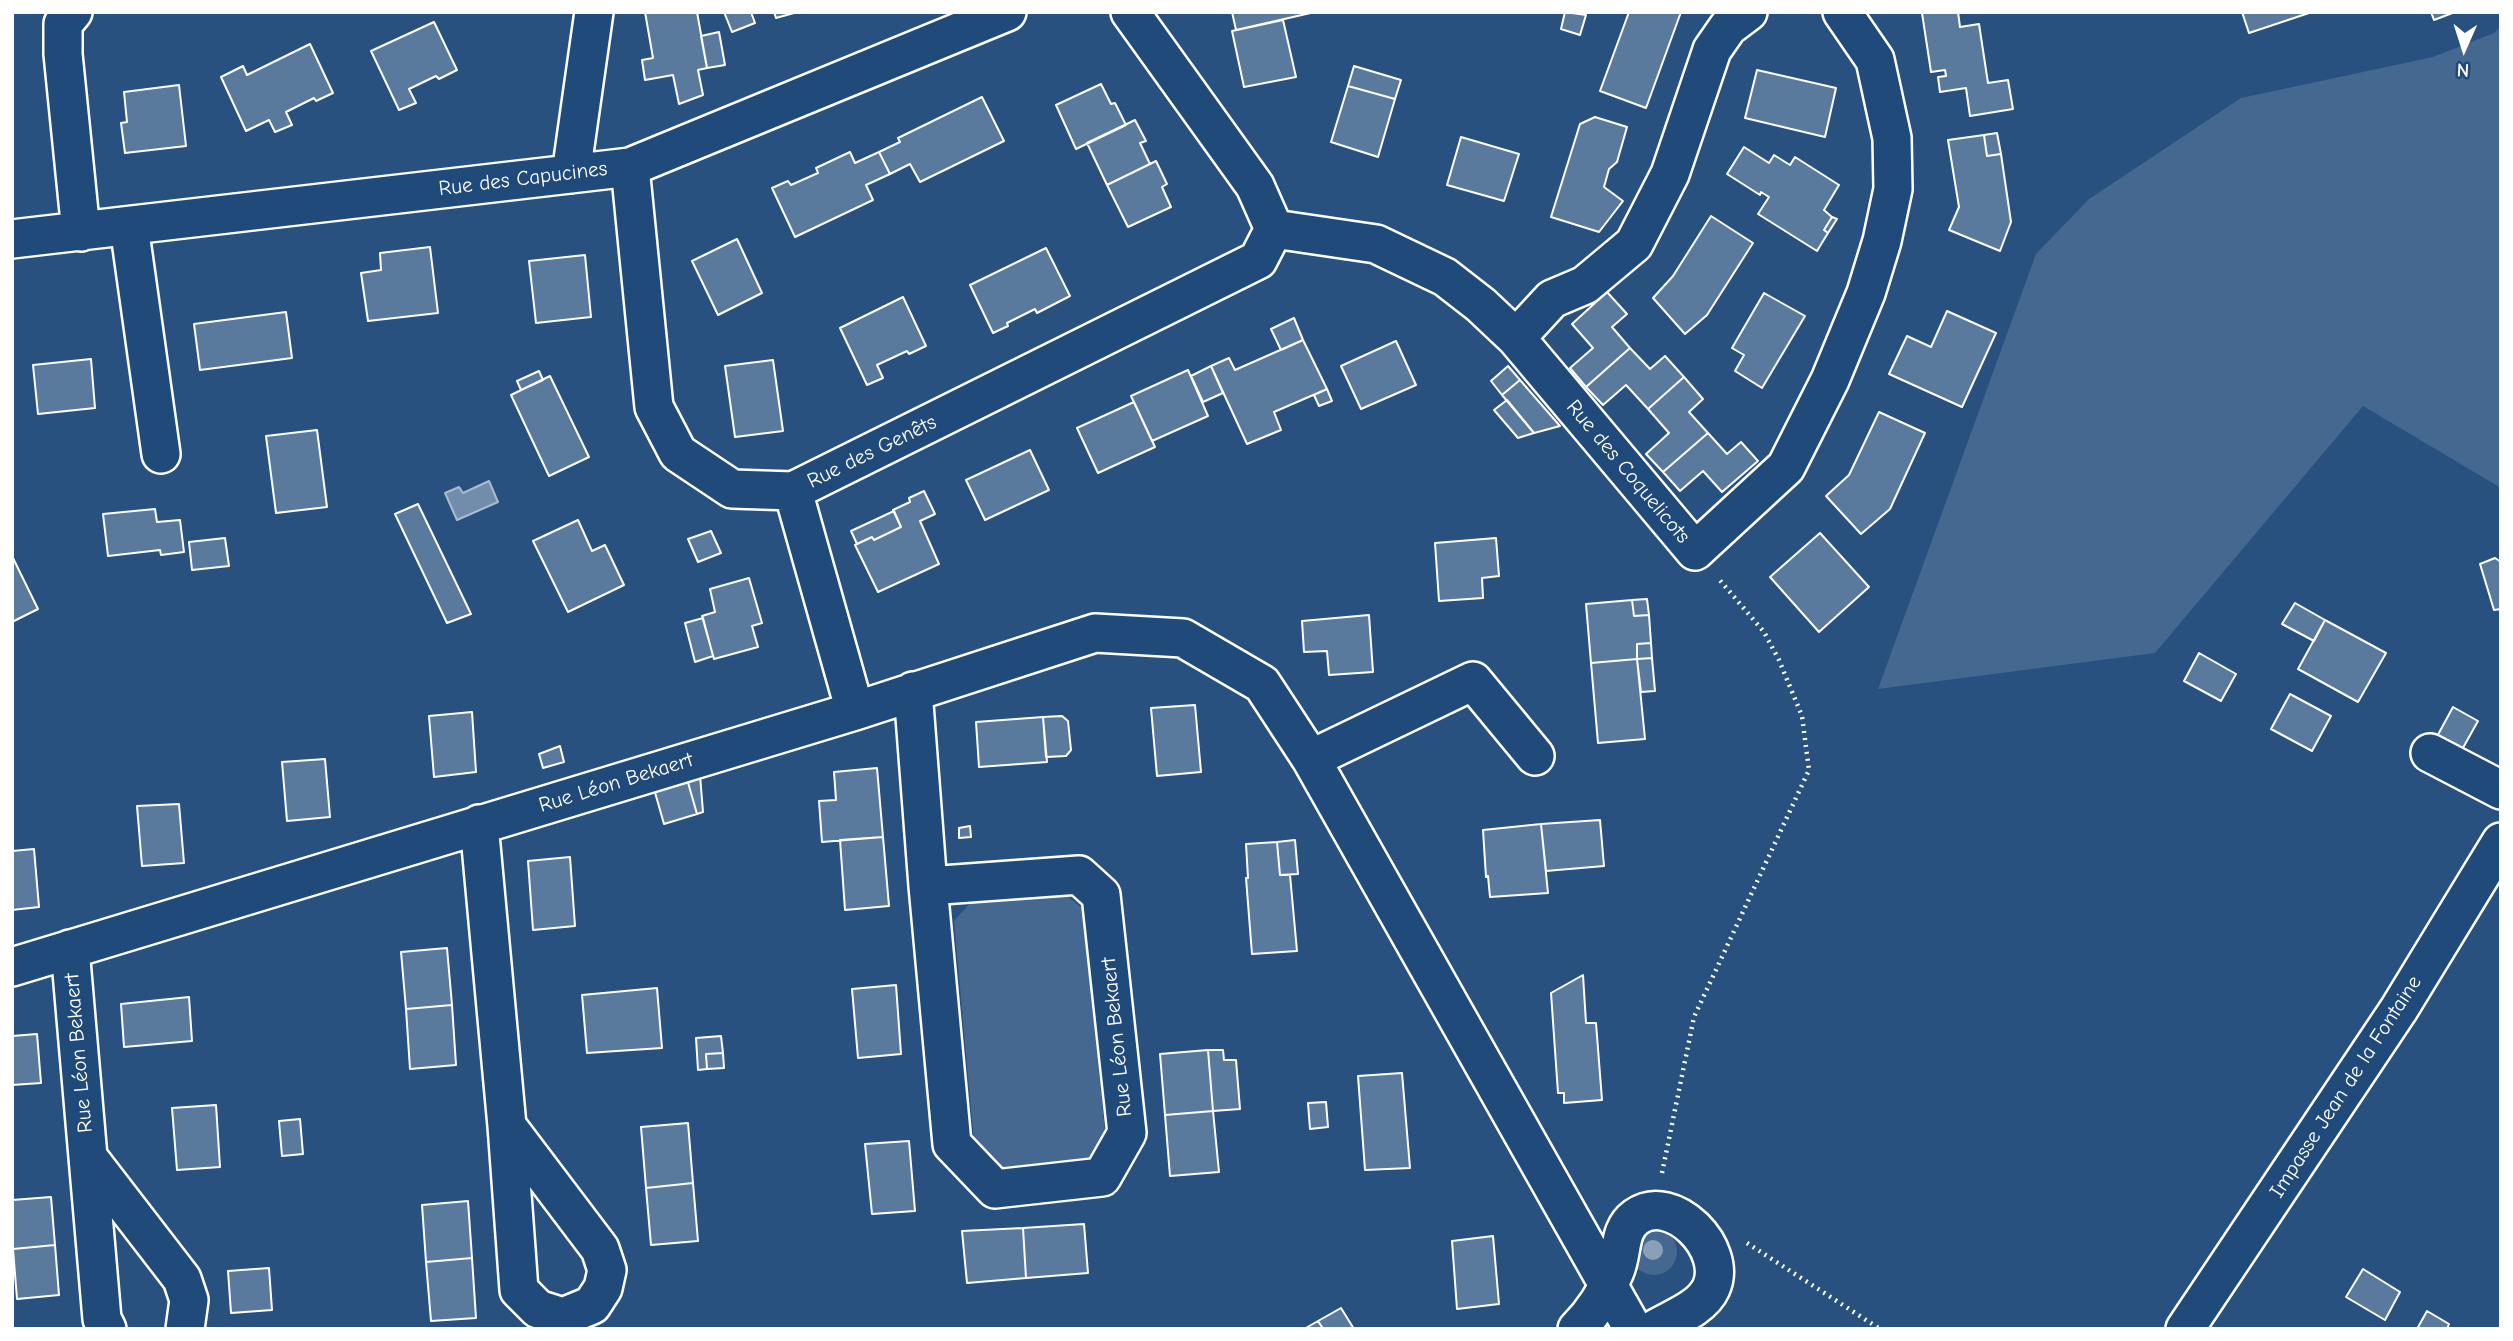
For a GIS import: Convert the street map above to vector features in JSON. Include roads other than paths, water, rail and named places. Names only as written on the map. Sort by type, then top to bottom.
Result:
[{"type":"street","points":[[73,12],[63,24],[63,54],[81,232]]},
{"type":"street","points":[[571,174],[594,12]]},
{"type":"street","name":"Rue des Capucines","points":[[12,239],[630,167],[1007,12]]},
{"type":"street","points":[[1130,12],[1255,186],[1273,229],[1376,244],[1445,276],[1516,338],[1552,299],[1585,285],[1634,244],[1670,174],[1712,50],[1728,27],[1748,12]]},
{"type":"street","name":"Rue des Coquelicots","points":[[1516,338],[1695,551],[1786,467],[1830,380],[1866,293],[1882,241],[1893,189],[1892,138],[1875,60],[1842,12]]},
{"type":"street","name":"Rue des Genêts","points":[[630,167],[654,407],[678,453],[732,489],[793,491],[1258,260],[1273,229]]},
{"type":"street","points":[[129,226],[161,454]]},
{"type":"street","points":[[793,491],[855,711]]},
{"type":"street","name":"Rue Léon Bekaert","points":[[12,967],[855,711],[1095,634],[1183,638],[1262,684],[1311,759],[1633,1329]]},
{"type":"street","points":[[1311,759],[1474,681],[1535,755]]},
{"type":"street","name":"Rue Léon Bekaert","points":[[913,691],[928,886],[952,1144],[995,1189],[1102,1177],[1127,1133],[1101,895],[1079,875],[928,886]]},
{"type":"street","points":[[2430,753],[2501,790]]},
{"type":"street","points":[[479,824],[519,1290],[538,1309],[563,1317],[592,1305],[603,1288],[607,1270],[600,1249],[507,1126]]},
{"type":"street","name":"Impasse Jean de la Fontaine","points":[[2185,1329],[2399,1009],[2501,842]]},
{"type":"street","name":"Rue Léon Bekaert","points":[[70,949],[103,1319],[107,1329]]},
{"type":"street","name":"Rue Léon Bekaert","points":[[88,1157],[182,1279],[189,1300],[185,1329]]},
{"type":"street","points":[[1577,1329],[1590,1315],[1617,1268],[1623,1234],[1636,1217],[1654,1211],[1672,1214],[1688,1223],[1711,1249],[1714,1269],[1711,1287],[1698,1304],[1656,1329]]}]
